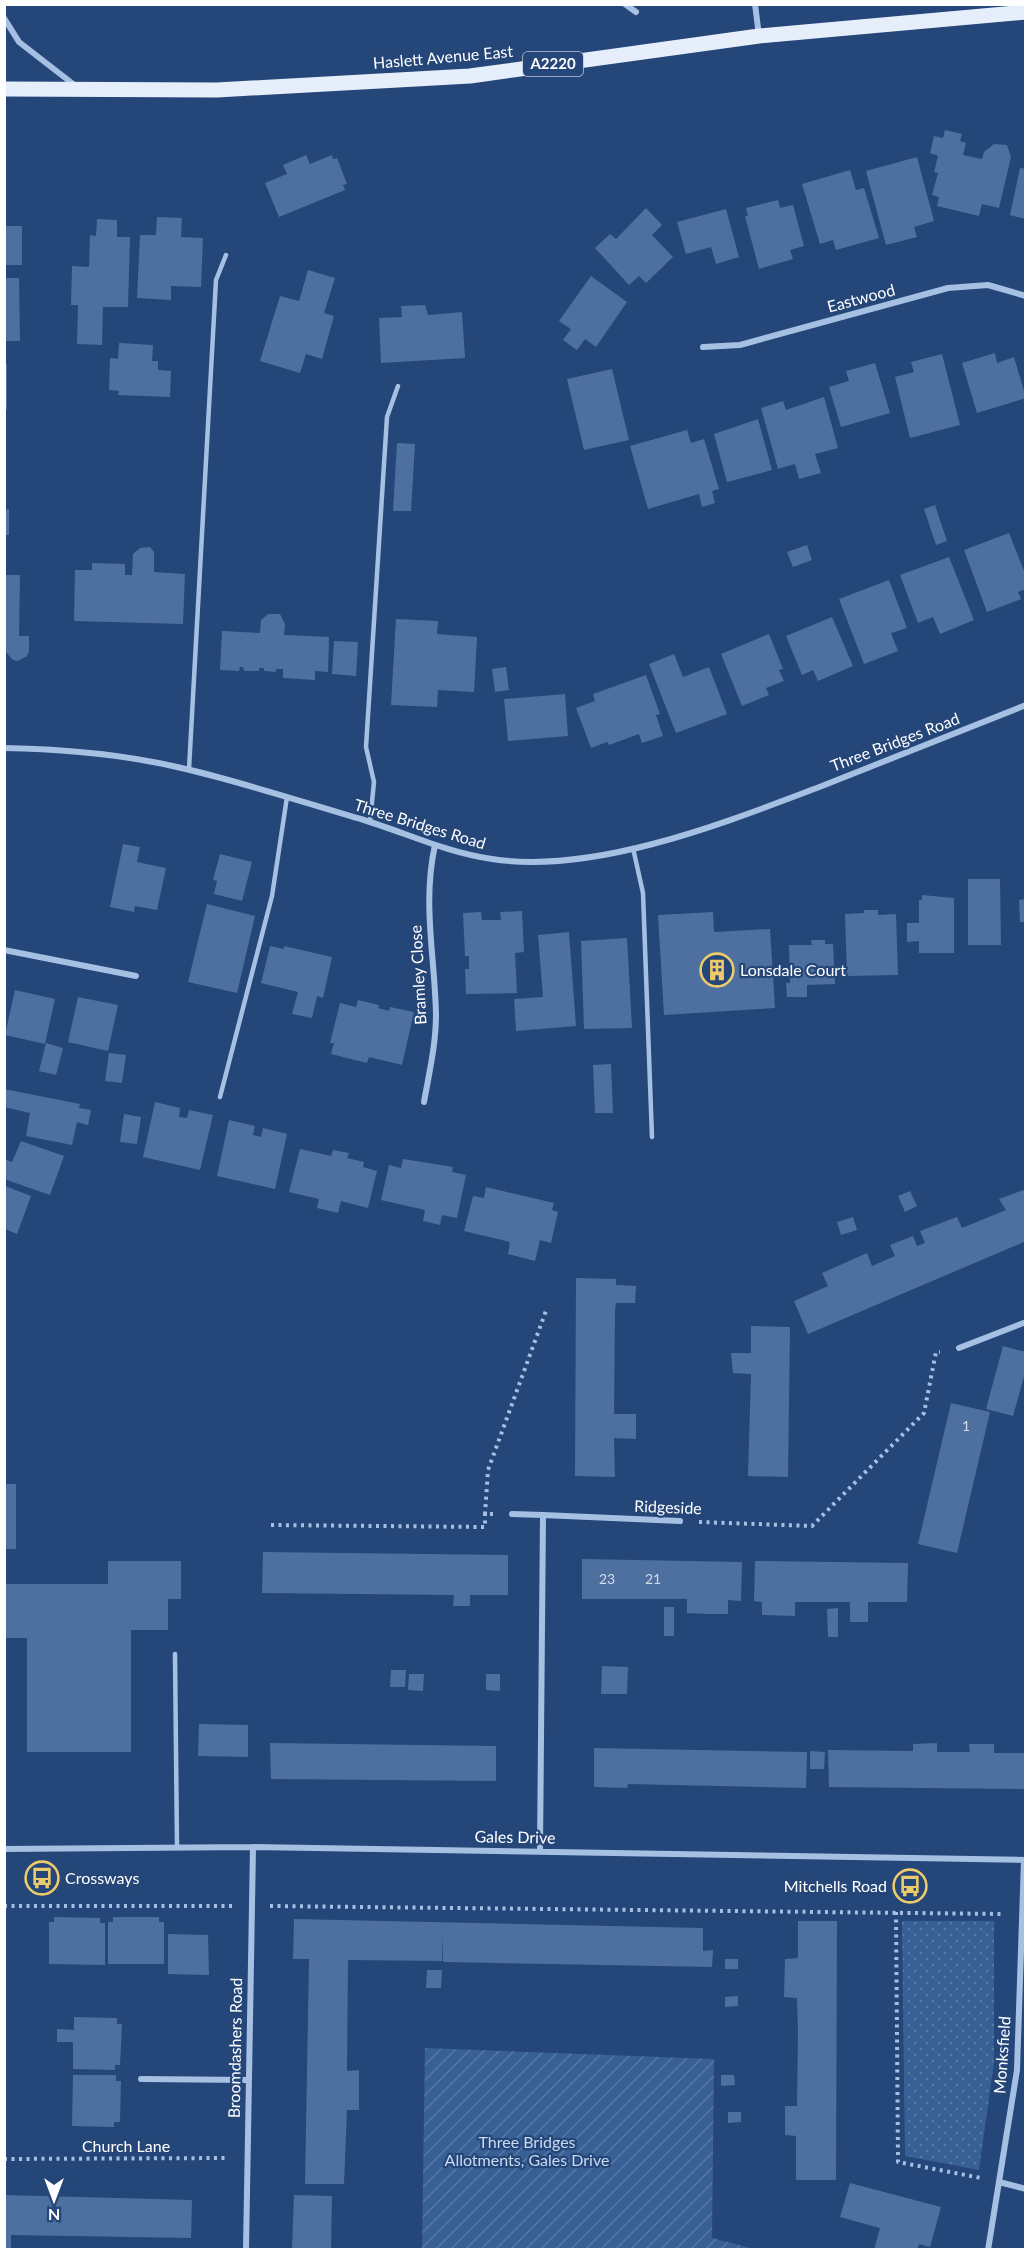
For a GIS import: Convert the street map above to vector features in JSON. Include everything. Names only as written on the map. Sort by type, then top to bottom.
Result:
[{"type":"main road","name":"Haslett Avenue East","points":[[4,89],[78,87],[217,90],[470,76],[759,36],[1026,12]]},
{"type":"street","points":[[625,4],[636,12]]},
{"type":"street","points":[[755,4],[759,36]]},
{"type":"street","points":[[4,18],[19,42],[78,87]]},
{"type":"street","name":"Eastwood","points":[[703,347],[740,345],[948,288],[988,285],[1026,296]]},
{"type":"street","name":"Three Bridges Road","points":[[4,748],[104,755],[189,769],[370,822],[435,845],[492,859],[539,862],[633,848],[725,823],[1026,705]]},
{"type":"street","name":"Bramley Close","points":[[424,1102],[436,1017],[428,921],[430,868],[435,845]]},
{"type":"street","points":[[4,950],[136,976]]},
{"type":"street","points":[[959,1348],[1026,1322]]},
{"type":"street","name":"Ridgeside","points":[[512,1514],[680,1521]]},
{"type":"street","points":[[540,1851],[543,1515]]},
{"type":"street","name":"Gales Drive","points":[[4,1849],[253,1847],[1025,1860]]},
{"type":"street","name":"Broomdashers Road","points":[[246,2250],[253,1847]]},
{"type":"street","name":"Monksfield","points":[[988,2250],[1017,2070],[1025,1860]]},
{"type":"street","points":[[141,2079],[248,2080]]},
{"type":"street","points":[[999,2182],[1026,2189]]},
{"type":"lane","points":[[189,769],[216,280],[226,255]]},
{"type":"lane","points":[[370,822],[374,782],[366,747],[387,417],[398,386]]},
{"type":"lane","points":[[220,1097],[272,896],[287,798]]},
{"type":"lane","points":[[633,848],[643,893],[652,1137]]},
{"type":"lane","points":[[175,1654],[177,1847]]},
{"type":"path","points":[[271,1525],[485,1527],[488,1470],[547,1308]]},
{"type":"path","name":"Ridgeside","points":[[680,1521],[812,1526],[924,1413],[936,1352],[959,1348]]},
{"type":"path","points":[[485,1514],[512,1514]]},
{"type":"path","points":[[4,1906],[252,1906],[1022,1914]]},
{"type":"path","points":[[896,1912],[898,2163],[999,2182]]},
{"type":"path","name":"Church Lane","points":[[4,2158],[247,2158]]},
{"type":"green space","points":[[902,1921],[994,1921],[994,2062],[979,2170],[905,2156]]},
{"type":"green space","name":"Three Bridges Allotments, Gales Drive","points":[[425,2048],[714,2059],[712,2238],[754,2249],[422,2249]]},
{"type":"building","points":[[945,130],[962,134],[960,141],[966,143],[963,155],[982,159],[984,152],[994,144],[1007,145],[1011,157],[999,208],[982,204],[979,216],[937,206],[939,197],[932,195],[938,173],[934,172],[938,156],[930,153],[934,136],[943,138]]},
{"type":"building","points":[[306,155],[310,164],[332,155],[333,159],[337,158],[347,184],[343,185],[345,190],[279,217],[265,183],[287,174],[283,165]]},
{"type":"building","points":[[917,157],[934,221],[914,227],[917,237],[886,245],[866,171]]},
{"type":"building","points":[[1020,168],[1026,169],[1025,219],[1010,215]]},
{"type":"building","points":[[850,170],[856,190],[864,188],[879,238],[836,250],[833,240],[820,244],[802,184]]},
{"type":"building","points":[[778,200],[780,208],[793,205],[804,246],[790,250],[793,259],[759,269],[745,216],[748,216],[746,208]]},
{"type":"building","points":[[646,208],[662,225],[652,235],[673,257],[646,283],[639,276],[629,285],[595,248],[610,234],[616,239]]},
{"type":"building","points":[[726,209],[739,257],[716,264],[711,247],[686,254],[677,222]]},
{"type":"building","points":[[157,217],[182,218],[181,237],[203,238],[201,287],[171,286],[171,300],[137,298],[140,235],[156,235]]},
{"type":"building","points":[[97,219],[117,220],[117,237],[130,237],[128,307],[103,307],[102,345],[77,344],[78,305],[71,305],[72,266],[89,267],[90,235],[96,236]]},
{"type":"building","points":[[4,226],[22,226],[22,265],[4,265]]},
{"type":"building","points":[[308,270],[335,278],[324,313],[334,316],[322,359],[306,354],[300,373],[260,361],[280,296],[299,301]]},
{"type":"building","points":[[591,276],[627,302],[596,347],[585,339],[577,350],[563,340],[571,329],[559,321]]},
{"type":"building","points":[[4,278],[19,278],[20,341],[4,341]]},
{"type":"building","points":[[425,305],[428,315],[462,312],[465,358],[381,363],[379,318],[402,317],[401,306]]},
{"type":"building","points":[[119,343],[153,345],[152,361],[158,361],[158,370],[171,371],[170,397],[118,395],[119,391],[109,390],[110,358],[118,359]]},
{"type":"building","points":[[995,353],[997,363],[1014,357],[1026,398],[977,413],[962,363]]},
{"type":"building","points":[[942,354],[960,425],[910,438],[895,377],[914,372],[911,362]]},
{"type":"building","points":[[875,363],[890,413],[841,427],[829,387],[849,381],[846,371]]},
{"type":"building","points":[[4,364],[7,364],[7,410],[4,410]]},
{"type":"building","points":[[612,369],[629,440],[584,450],[567,379]]},
{"type":"building","points":[[824,397],[838,448],[815,454],[821,473],[799,479],[795,464],[778,469],[761,408],[783,401],[786,410]]},
{"type":"building","points":[[758,419],[772,470],[727,482],[714,434]]},
{"type":"building","points":[[687,430],[691,443],[704,439],[719,489],[712,491],[715,503],[702,507],[699,494],[648,509],[630,446]]},
{"type":"building","points":[[397,443],[415,444],[411,511],[393,511]]},
{"type":"building","points":[[935,505],[947,541],[936,545],[924,509]]},
{"type":"building","points":[[9,509],[9,535],[4,535],[4,510]]},
{"type":"building","points":[[1009,533],[1026,576],[1026,589],[1018,592],[1021,599],[987,612],[964,550]]},
{"type":"building","points":[[807,545],[812,560],[793,567],[787,552]]},
{"type":"building","points":[[150,547],[154,552],[154,572],[185,574],[183,624],[74,621],[75,570],[92,570],[92,563],[125,564],[125,575],[132,575],[133,554],[140,548]]},
{"type":"building","points":[[949,557],[974,620],[940,634],[933,617],[918,623],[900,575]]},
{"type":"building","points":[[4,575],[20,575],[19,636],[29,636],[29,651],[27,656],[18,661],[13,660],[4,650]]},
{"type":"building","points":[[889,580],[907,628],[891,633],[898,651],[864,664],[839,599]]},
{"type":"building","points":[[268,614],[280,614],[285,624],[284,635],[329,637],[328,672],[315,671],[315,680],[283,678],[283,669],[276,669],[276,672],[264,671],[264,668],[259,668],[259,671],[244,671],[243,667],[240,667],[239,671],[220,670],[222,631],[260,633],[261,620]]},
{"type":"building","points":[[832,617],[853,666],[818,681],[813,670],[802,675],[786,636]]},
{"type":"building","points":[[396,619],[438,621],[437,634],[477,637],[474,692],[438,690],[437,707],[391,705]]},
{"type":"building","points":[[769,634],[783,669],[779,670],[784,681],[766,688],[769,695],[742,706],[721,654]]},
{"type":"building","points":[[334,641],[358,642],[356,676],[332,674]]},
{"type":"building","points":[[674,654],[683,677],[709,667],[727,714],[676,733],[649,664]]},
{"type":"building","points":[[506,667],[509,690],[495,692],[492,669]]},
{"type":"building","points":[[646,675],[660,714],[656,715],[663,736],[642,743],[639,734],[609,745],[607,742],[591,748],[576,708],[595,701],[593,694]]},
{"type":"building","points":[[565,694],[568,736],[508,741],[504,699]]},
{"type":"building","points":[[123,844],[140,847],[137,862],[166,868],[157,910],[135,906],[134,912],[110,907]]},
{"type":"building","points":[[220,854],[252,862],[242,901],[214,894],[217,881],[213,880]]},
{"type":"building","points":[[968,879],[1000,879],[1001,945],[968,945]]},
{"type":"building","points":[[922,895],[954,898],[954,953],[919,953],[919,941],[907,942],[907,923],[919,923],[919,900],[922,900]]},
{"type":"building","points":[[1026,899],[1026,922],[1020,922],[1019,900]]},
{"type":"building","points":[[207,904],[255,916],[237,993],[188,982]]},
{"type":"building","points":[[864,910],[878,910],[878,915],[896,914],[898,975],[847,976],[845,914],[864,913]]},
{"type":"building","points":[[522,911],[524,952],[515,953],[517,993],[466,994],[465,969],[469,969],[469,956],[465,956],[463,913],[481,912],[482,920],[501,920],[500,912]]},
{"type":"building","name":"Lonsdale Court","points":[[713,912],[714,932],[770,929],[775,1008],[664,1015],[658,915]]},
{"type":"building","points":[[569,932],[576,1026],[516,1031],[514,999],[543,997],[538,935]]},
{"type":"building","points":[[627,938],[632,1028],[584,1029],[581,941]]},
{"type":"building","points":[[811,940],[825,940],[825,944],[833,944],[835,984],[807,985],[807,997],[787,997],[786,983],[790,983],[789,945],[812,945]]},
{"type":"building","points":[[270,946],[284,949],[284,946],[332,957],[323,998],[317,996],[312,1018],[292,1014],[298,992],[261,983]]},
{"type":"building","points":[[15,990],[55,999],[45,1044],[5,1035]]},
{"type":"building","points":[[78,997],[118,1005],[108,1051],[68,1042]]},
{"type":"building","points":[[358,1000],[379,1005],[378,1008],[389,1011],[390,1007],[414,1012],[402,1065],[369,1057],[367,1063],[331,1054],[334,1043],[330,1043],[340,1003],[356,1007]]},
{"type":"building","points":[[46,1043],[63,1048],[56,1075],[39,1071]]},
{"type":"building","points":[[109,1053],[126,1055],[122,1083],[105,1081]]},
{"type":"building","points":[[611,1064],[613,1113],[595,1113],[593,1065]]},
{"type":"building","points":[[4,1089],[80,1104],[79,1108],[91,1110],[88,1125],[77,1122],[72,1145],[26,1136],[30,1113],[4,1107]]},
{"type":"building","points":[[155,1102],[180,1108],[179,1117],[187,1118],[189,1110],[213,1115],[200,1170],[143,1157]]},
{"type":"building","points":[[124,1114],[141,1117],[137,1144],[120,1142]]},
{"type":"building","points":[[229,1120],[255,1126],[253,1135],[261,1137],[263,1128],[287,1134],[275,1189],[217,1176]]},
{"type":"building","points":[[21,1141],[64,1156],[50,1195],[4,1179],[4,1159],[12,1162]]},
{"type":"building","points":[[300,1149],[331,1156],[333,1150],[349,1153],[347,1158],[364,1162],[363,1167],[377,1171],[368,1208],[341,1201],[338,1213],[317,1208],[319,1199],[289,1192]]},
{"type":"building","points":[[403,1159],[453,1167],[452,1172],[466,1175],[457,1218],[442,1215],[440,1225],[423,1221],[425,1210],[381,1200],[389,1165],[401,1168]]},
{"type":"building","points":[[5,1186],[31,1196],[17,1234],[5,1229]]},
{"type":"building","points":[[486,1187],[554,1203],[552,1210],[558,1212],[551,1243],[540,1240],[535,1261],[508,1254],[510,1242],[464,1231],[473,1196],[484,1198]]},
{"type":"building","points":[[1026,1189],[1026,1241],[808,1334],[794,1301],[828,1286],[822,1273],[867,1253],[872,1266],[895,1256],[890,1245],[913,1236],[917,1246],[925,1243],[920,1231],[957,1217],[962,1228],[1006,1210],[999,1199]]},
{"type":"building","points":[[910,1191],[917,1206],[905,1212],[898,1196]]},
{"type":"building","points":[[853,1217],[857,1230],[841,1235],[837,1222]]},
{"type":"building","points":[[576,1278],[616,1279],[616,1285],[636,1286],[635,1303],[616,1303],[615,1310],[614,1414],[636,1414],[636,1439],[614,1438],[615,1477],[575,1476]]},
{"type":"building","points":[[751,1326],[790,1327],[788,1477],[748,1476],[751,1374],[733,1373],[731,1353],[751,1353]]},
{"type":"building","points":[[1003,1346],[1026,1352],[1026,1369],[1013,1416],[986,1409]]},
{"type":"building","points":[[951,1403],[990,1412],[957,1553],[918,1544]]},
{"type":"building","points":[[4,1484],[16,1484],[16,1549],[4,1549]]},
{"type":"building","points":[[263,1552],[508,1555],[508,1595],[470,1595],[470,1606],[453,1606],[454,1595],[262,1593]]},
{"type":"building","points":[[582,1559],[742,1562],[741,1601],[728,1600],[728,1614],[707,1614],[687,1613],[687,1599],[582,1599]]},
{"type":"building","points":[[108,1561],[181,1561],[181,1599],[168,1599],[168,1630],[131,1630],[131,1752],[27,1752],[27,1638],[4,1638],[4,1584],[108,1584]]},
{"type":"building","points":[[755,1561],[908,1563],[907,1602],[868,1602],[868,1622],[850,1622],[850,1602],[795,1602],[795,1616],[762,1615],[762,1602],[754,1601]]},
{"type":"building","points":[[664,1607],[674,1607],[674,1636],[664,1636]]},
{"type":"building","points":[[838,1608],[838,1637],[828,1637],[827,1609]]},
{"type":"building","points":[[602,1666],[628,1667],[627,1694],[601,1694]]},
{"type":"building","points":[[391,1670],[406,1670],[405,1687],[390,1687]]},
{"type":"building","points":[[409,1674],[424,1674],[423,1691],[408,1690]]},
{"type":"building","points":[[486,1674],[500,1674],[500,1691],[486,1690]]},
{"type":"building","points":[[199,1724],[248,1725],[248,1757],[198,1756]]},
{"type":"building","points":[[270,1743],[496,1746],[496,1781],[271,1779]]},
{"type":"building","points":[[937,1743],[937,1752],[970,1752],[969,1744],[994,1744],[994,1753],[1026,1753],[1026,1789],[829,1787],[828,1750],[913,1751],[913,1744]]},
{"type":"building","points":[[594,1748],[807,1752],[806,1788],[628,1784],[627,1788],[594,1787]]},
{"type":"building","points":[[810,1751],[825,1752],[824,1769],[810,1769]]},
{"type":"building","points":[[54,1917],[100,1918],[100,1923],[105,1923],[105,1965],[49,1964],[49,1922],[54,1922]]},
{"type":"building","points":[[113,1917],[159,1917],[159,1922],[164,1922],[164,1964],[108,1964],[108,1922],[113,1922]]},
{"type":"building","points":[[294,1919],[703,1928],[703,1951],[713,1950],[712,1967],[443,1962],[443,1936],[442,1961],[348,1960],[347,2071],[359,2070],[359,2110],[347,2110],[344,2184],[305,2184],[309,1959],[293,1959]]},
{"type":"building","points":[[798,1921],[837,1921],[836,2180],[796,2180],[796,2136],[785,2135],[785,2106],[797,2106],[798,2031],[797,1998],[784,1997],[785,1959],[798,1958]]},
{"type":"building","points":[[168,1934],[208,1935],[209,1975],[168,1974]]},
{"type":"building","points":[[725,1959],[738,1959],[738,1969],[725,1969]]},
{"type":"building","points":[[427,1970],[442,1970],[441,1988],[426,1988]]},
{"type":"building","points":[[738,1996],[738,2006],[725,2007],[725,1997]]},
{"type":"building","points":[[74,2017],[117,2018],[117,2024],[122,2024],[120,2065],[115,2065],[115,2070],[73,2069],[73,2042],[57,2042],[57,2029],[74,2030]]},
{"type":"building","points":[[73,2075],[116,2075],[116,2081],[121,2081],[120,2122],[114,2122],[114,2127],[72,2126]]},
{"type":"building","points":[[721,2075],[734,2075],[735,2085],[721,2086]]},
{"type":"building","points":[[728,2112],[741,2112],[741,2122],[728,2123]]},
{"type":"building","points":[[850,2183],[941,2207],[930,2247],[919,2244],[917,2250],[874,2250],[880,2228],[840,2217]]},
{"type":"building","points":[[4,2195],[192,2200],[191,2238],[11,2235],[11,2249],[4,2249]]},
{"type":"building","points":[[294,2195],[332,2196],[331,2250],[292,2250]]},
{"type":"place","name":"Lonsdale Court","points":[[717,970]]},
{"type":"place","name":"Crossways","points":[[42,1878]]},
{"type":"place","name":"Mitchells Road","points":[[910,1886]]}]
